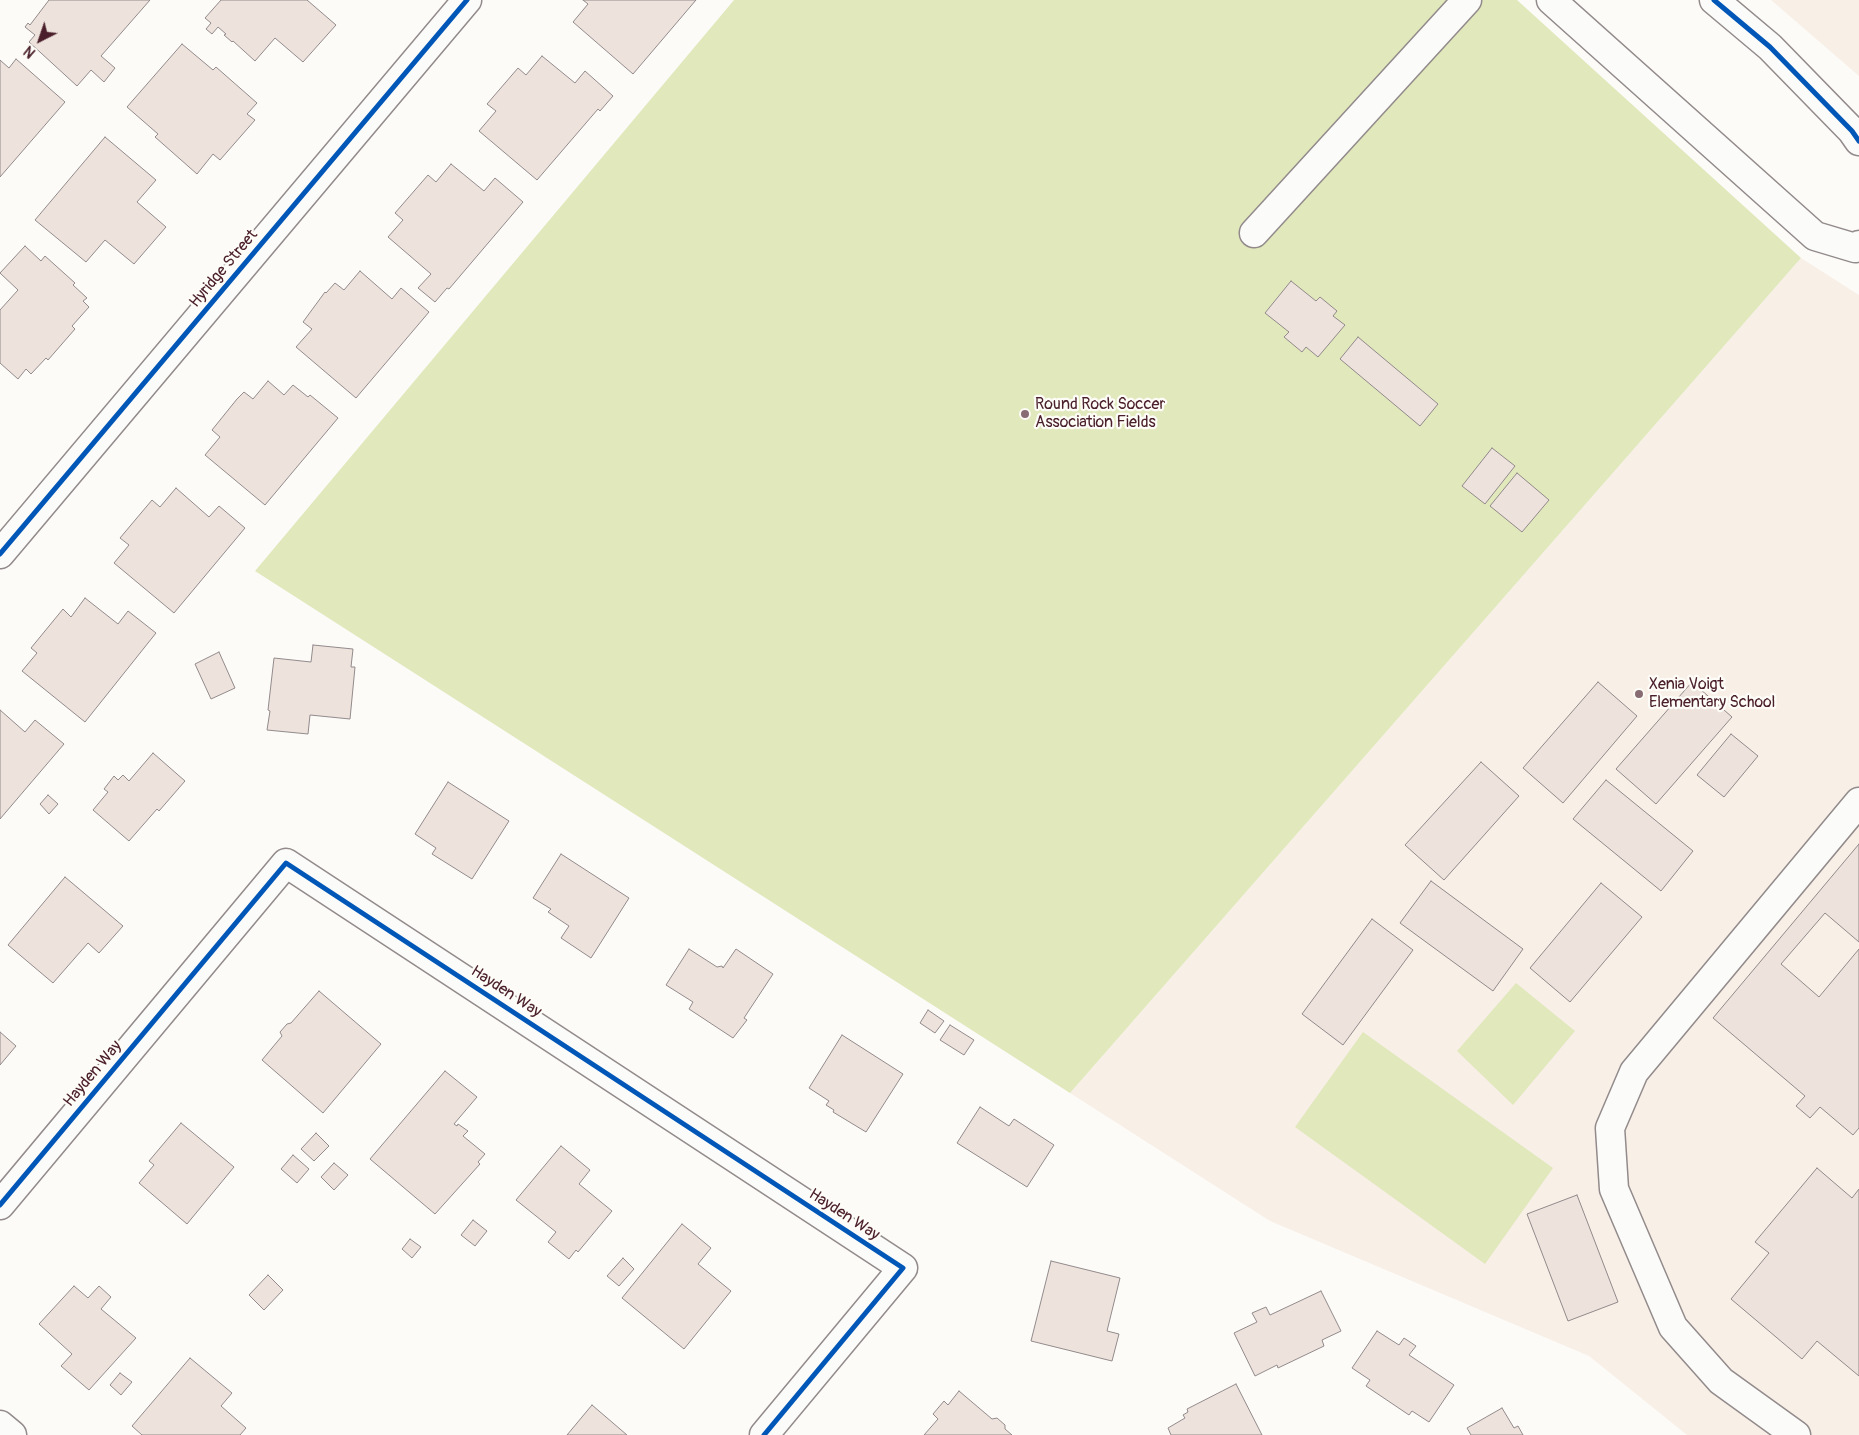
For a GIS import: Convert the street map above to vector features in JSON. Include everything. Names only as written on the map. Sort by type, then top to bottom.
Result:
[{"type":"street","name":"Hyridge Street","points":[[0,554],[467,0]]},
{"type":"street","points":[[1254,233],[1467,0]]},
{"type":"street","points":[[1551,0],[1814,236],[1855,248],[1859,245]]},
{"type":"street","points":[[1714,0],[1770,46],[1852,131],[1859,141]]},
{"type":"street","points":[[1796,1435],[1721,1381],[1673,1327],[1614,1189],[1610,1128],[1634,1072],[1859,802]]},
{"type":"street","name":"Hayden Way","points":[[0,1205],[286,863],[903,1268],[764,1435]]},
{"type":"street","points":[[0,1425],[12,1435]]},
{"type":"shaded area","points":[[1771,0],[1859,0],[1859,76]]},
{"type":"shaded area","name":"Xenia Voigt Elementary School","points":[[1801,258],[1859,295],[1859,1435],[1687,1435],[1589,1356],[1270,1221],[1070,1093]]},
{"type":"green space","name":"Round Rock Soccer Association Fields","points":[[734,0],[1517,0],[1801,258],[1070,1093],[255,571]]},
{"type":"green space","points":[[1516,983],[1575,1031],[1513,1105],[1457,1051]]},
{"type":"green space","points":[[1363,1032],[1553,1168],[1485,1264],[1295,1127]]},
{"type":"building","points":[[49,0],[150,0],[101,56],[115,68],[104,82],[91,70],[77,86],[29,42],[35,35],[25,27],[28,23],[30,25]]},
{"type":"building","points":[[221,0],[307,0],[336,25],[303,62],[275,38],[255,61],[224,35],[226,34],[218,27],[212,34],[206,29],[211,23],[205,18]]},
{"type":"building","points":[[583,0],[696,0],[633,74],[573,22],[588,4]]},
{"type":"building","points":[[182,44],[213,70],[216,67],[257,103],[247,114],[255,120],[220,160],[213,154],[197,174],[155,137],[158,134],[127,107]]},
{"type":"building","points":[[542,56],[575,83],[585,71],[613,96],[600,111],[598,109],[537,180],[479,131],[496,111],[487,104],[518,68],[526,75]]},
{"type":"building","points":[[16,59],[65,102],[0,177],[0,60],[9,68]]},
{"type":"building","points":[[105,137],[156,180],[137,202],[166,227],[134,264],[105,240],[86,262],[35,220]]},
{"type":"building","points":[[451,164],[484,191],[495,178],[523,202],[449,289],[447,288],[435,302],[418,288],[431,274],[388,237],[403,220],[395,213],[428,175],[436,182]]},
{"type":"building","points":[[25,246],[41,261],[45,256],[75,283],[73,285],[87,298],[83,301],[89,307],[72,326],[75,329],[48,360],[46,358],[31,374],[26,369],[18,379],[0,363],[0,310],[18,290],[0,273]]},
{"type":"building","points":[[360,271],[392,299],[401,288],[429,312],[356,398],[296,347],[312,329],[303,322],[325,292],[335,283],[344,290]]},
{"type":"building","points":[[1291,281],[1316,301],[1320,297],[1337,311],[1333,316],[1345,325],[1318,357],[1306,347],[1302,352],[1284,337],[1289,332],[1265,313]]},
{"type":"building","points":[[1358,337],[1438,404],[1420,426],[1340,359]]},
{"type":"building","points":[[268,381],[284,395],[293,385],[308,397],[310,395],[338,418],[265,505],[205,455],[220,437],[212,430],[237,399],[244,392],[253,399]]},
{"type":"building","points":[[1492,448],[1515,466],[1485,504],[1462,486]]},
{"type":"building","points":[[1517,473],[1549,500],[1522,532],[1490,506]]},
{"type":"building","points":[[176,488],[209,517],[219,506],[245,528],[174,613],[114,563],[129,545],[120,538],[152,500],[160,507]]},
{"type":"building","points":[[85,598],[118,624],[128,611],[156,633],[85,722],[22,671],[37,653],[31,648],[63,609],[71,617]]},
{"type":"building","points":[[313,645],[353,649],[351,667],[355,667],[350,719],[310,715],[308,734],[267,730],[274,658],[311,662]]},
{"type":"building","points":[[219,652],[235,688],[211,699],[195,664]]},
{"type":"building","points":[[1598,682],[1637,716],[1563,803],[1523,768]]},
{"type":"building","points":[[1692,682],[1732,717],[1656,804],[1616,769]]},
{"type":"building","points":[[0,710],[25,732],[35,720],[64,744],[0,819]]},
{"type":"building","points":[[1731,734],[1758,756],[1724,797],[1697,775]]},
{"type":"building","points":[[153,753],[185,781],[129,841],[93,810],[108,792],[104,789],[114,776],[118,780],[123,775],[129,781]]},
{"type":"building","points":[[1481,762],[1519,796],[1444,880],[1405,845]]},
{"type":"building","points":[[1606,780],[1693,851],[1661,891],[1573,819]]},
{"type":"building","points":[[448,782],[509,821],[472,879],[432,854],[436,848],[415,834]]},
{"type":"building","points":[[48,795],[58,804],[49,814],[40,804]]},
{"type":"building","points":[[1859,844],[1859,942],[1825,913],[1781,964],[1819,997],[1859,949],[1859,1128],[1853,1135],[1820,1107],[1810,1118],[1796,1106],[1805,1096],[1713,1018]]},
{"type":"building","points":[[561,854],[629,898],[591,958],[561,938],[569,926],[548,912],[551,909],[533,898]]},
{"type":"building","points":[[65,877],[123,926],[99,953],[88,943],[53,983],[8,945]]},
{"type":"building","points":[[1431,881],[1523,949],[1493,991],[1400,923]]},
{"type":"building","points":[[1601,883],[1642,917],[1570,1002],[1530,968]]},
{"type":"building","points":[[1372,919],[1413,950],[1343,1045],[1302,1014]]},
{"type":"building","points":[[689,949],[717,967],[722,966],[723,968],[736,949],[773,974],[744,1018],[747,1020],[733,1038],[689,1009],[693,1002],[666,985]]},
{"type":"building","points":[[319,991],[381,1044],[323,1113],[262,1060],[282,1036],[280,1032],[287,1024],[291,1023]]},
{"type":"building","points":[[928,1010],[944,1021],[935,1033],[920,1023]]},
{"type":"building","points":[[950,1025],[974,1040],[964,1055],[940,1040]]},
{"type":"building","points":[[0,1032],[16,1046],[0,1065]]},
{"type":"building","points":[[842,1035],[903,1074],[866,1132],[833,1112],[834,1110],[826,1105],[829,1101],[809,1088]]},
{"type":"building","points":[[445,1071],[477,1097],[454,1124],[457,1126],[458,1124],[468,1131],[463,1136],[485,1154],[478,1162],[480,1164],[435,1214],[370,1159]]},
{"type":"building","points":[[980,1107],[1009,1126],[1014,1119],[1054,1145],[1027,1187],[957,1143]]},
{"type":"building","points":[[181,1123],[234,1167],[187,1224],[139,1183],[154,1165],[149,1161]]},
{"type":"building","points":[[316,1133],[329,1146],[314,1161],[301,1149]]},
{"type":"building","points":[[561,1146],[590,1170],[579,1184],[612,1211],[578,1252],[576,1250],[569,1259],[548,1242],[556,1232],[516,1200]]},
{"type":"building","points":[[293,1155],[309,1169],[297,1183],[281,1169]]},
{"type":"building","points":[[334,1163],[348,1175],[334,1190],[321,1177]]},
{"type":"building","points":[[1817,1168],[1852,1198],[1859,1189],[1859,1376],[1817,1341],[1802,1359],[1731,1299],[1769,1253],[1755,1242]]},
{"type":"building","points":[[1577,1195],[1618,1302],[1568,1321],[1527,1214]]},
{"type":"building","points":[[473,1220],[487,1231],[475,1246],[461,1235]]},
{"type":"building","points":[[682,1224],[711,1248],[698,1264],[731,1291],[684,1349],[622,1298]]},
{"type":"building","points":[[410,1239],[421,1247],[412,1258],[402,1249]]},
{"type":"building","points":[[623,1258],[634,1269],[619,1286],[607,1276]]},
{"type":"building","points":[[1051,1261],[1120,1278],[1107,1331],[1119,1334],[1112,1361],[1031,1341]]},
{"type":"building","points":[[268,1275],[283,1290],[264,1310],[249,1295]]},
{"type":"building","points":[[74,1286],[88,1298],[99,1286],[111,1297],[101,1309],[136,1338],[89,1390],[61,1366],[72,1354],[39,1324]]},
{"type":"building","points":[[1321,1291],[1341,1331],[1322,1340],[1324,1346],[1278,1368],[1277,1365],[1255,1376],[1234,1333],[1257,1322],[1252,1313],[1266,1307],[1270,1315]]},
{"type":"building","points":[[1377,1331],[1399,1345],[1404,1338],[1416,1346],[1409,1355],[1454,1385],[1429,1422],[1412,1411],[1409,1415],[1366,1386],[1370,1380],[1352,1368]]},
{"type":"building","points":[[190,1358],[232,1393],[221,1406],[246,1428],[240,1435],[142,1435],[132,1426]]},
{"type":"building","points":[[120,1373],[132,1382],[121,1395],[110,1385]]},
{"type":"building","points":[[1236,1384],[1262,1435],[1171,1435],[1168,1428],[1185,1418],[1183,1415],[1188,1412],[1187,1409]]},
{"type":"building","points":[[959,1391],[992,1419],[997,1418],[1012,1435],[924,1435],[938,1419],[933,1414],[944,1401],[948,1405]]},
{"type":"building","points":[[592,1405],[627,1435],[567,1435]]},
{"type":"building","points":[[1502,1408],[1514,1428],[1518,1426],[1523,1435],[1471,1435],[1467,1428]]},
{"type":"cycle path","points":[[0,554],[467,0]]},
{"type":"cycle path","points":[[1714,0],[1770,47],[1852,131],[1859,141]]},
{"type":"cycle path","points":[[0,1205],[286,863],[903,1268],[764,1435]]},
{"type":"place","name":"Round Rock Soccer Association Fields","points":[[1025,414]]},
{"type":"place","name":"Xenia Voigt Elementary School","points":[[1639,694]]}]
